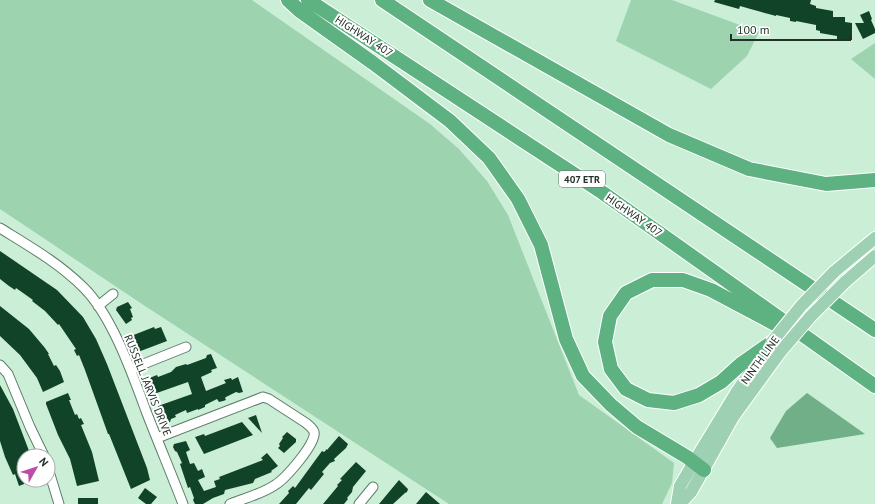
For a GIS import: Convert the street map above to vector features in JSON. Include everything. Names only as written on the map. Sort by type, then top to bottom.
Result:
[{"type":"highway","points":[[288,0],[300,11],[450,120],[489,158],[518,199],[541,245],[566,339],[583,376],[611,405],[637,427],[687,457],[699,466]]},
{"type":"highway","name":"HIGHWAY 407","points":[[308,0],[603,193],[875,386]]},
{"type":"highway","points":[[382,0],[875,330]]},
{"type":"highway","points":[[430,0],[669,135],[749,169],[826,184],[875,180]]},
{"type":"highway","points":[[776,347],[741,364],[721,382],[699,395],[674,403],[648,400],[626,389],[611,369],[605,342],[610,316],[626,293],[652,280],[683,280],[711,290],[818,348],[849,368]]},
{"type":"highway","points":[[803,282],[859,310],[875,321]]},
{"type":"main road","name":"NINTH LINE","points":[[677,504],[680,486],[699,466],[733,417],[801,306],[834,272],[875,238]]},
{"type":"main road","name":"NINTH LINE","points":[[776,347],[875,256]]},
{"type":"main road","name":"NINTH LINE","points":[[680,504],[691,492],[699,466]]},
{"type":"street","name":"RUSSELL JARVIS DRIVE","points":[[0,228],[50,259],[84,288],[98,306],[130,369],[183,504]]},
{"type":"street","points":[[98,306],[113,294]]},
{"type":"street","points":[[130,369],[186,348]]},
{"type":"street","points":[[0,365],[8,374],[40,448]]},
{"type":"street","points":[[157,438],[263,397],[269,399],[306,423],[314,431],[314,437],[305,453],[275,486],[230,504]]},
{"type":"street","points":[[359,504],[373,487]]},
{"type":"street","points":[[54,488],[59,504]]},
{"type":"shaded area","points":[[0,0],[252,0],[430,124],[459,149],[487,181],[508,215],[579,395],[674,463],[672,483],[662,504],[449,504],[142,304],[0,209]]},
{"type":"shaded area","points":[[631,0],[672,0],[759,32],[747,56],[711,89],[616,41]]},
{"type":"shaded area","points":[[875,43],[875,79],[851,59]]},
{"type":"shaded area","points":[[807,393],[865,434],[777,448],[770,438],[786,411]]},
{"type":"building","points":[[715,0],[811,0],[810,4],[816,6],[816,8],[833,11],[833,17],[845,17],[845,22],[852,23],[852,40],[837,39],[837,36],[820,33],[820,31],[816,30],[816,25],[790,21],[790,18],[776,16],[740,6],[739,9],[714,2]]},
{"type":"building","points":[[869,11],[875,33],[863,39],[855,23],[864,23],[860,15]]},
{"type":"building","points":[[0,251],[57,290],[83,317],[96,339],[107,364],[147,468],[150,480],[131,489],[108,434],[79,355],[77,356],[74,350],[76,349],[59,324],[58,325],[45,311],[32,301],[33,300],[16,288],[15,290],[0,279]]},
{"type":"building","points":[[128,302],[132,308],[130,309],[133,317],[131,318],[132,320],[126,324],[116,310],[117,307]]},
{"type":"building","points":[[0,306],[29,329],[45,348],[54,366],[56,365],[60,371],[64,382],[43,392],[37,378],[20,355],[0,336]]},
{"type":"building","points":[[154,327],[155,329],[161,327],[167,341],[138,352],[131,336]]},
{"type":"building","points":[[211,354],[217,368],[201,377],[206,391],[226,383],[224,380],[231,378],[232,380],[238,377],[243,392],[236,392],[226,397],[226,400],[223,401],[219,402],[217,399],[198,410],[187,413],[186,410],[175,415],[176,417],[171,419],[170,422],[163,422],[158,406],[192,394],[188,382],[154,394],[147,379],[171,372],[176,367],[187,365],[206,358],[207,355]]},
{"type":"building","points":[[0,385],[13,409],[28,448],[16,448],[16,477],[15,474],[13,475],[5,457],[0,441]]},
{"type":"building","points":[[68,393],[75,415],[77,414],[79,419],[81,418],[84,424],[81,425],[92,452],[99,481],[77,486],[70,459],[58,435],[46,404],[46,402]]},
{"type":"building","points":[[256,415],[262,433],[248,418]]},
{"type":"building","points":[[242,422],[253,435],[204,454],[195,437],[204,434],[205,436]]},
{"type":"building","points":[[287,432],[296,439],[296,442],[284,453],[278,448],[283,438],[282,437]]},
{"type":"building","points":[[339,436],[348,444],[346,448],[334,459],[335,461],[330,463],[322,472],[324,474],[311,490],[309,488],[296,504],[279,504],[293,486],[295,488],[322,451],[324,452],[327,450]]},
{"type":"building","points":[[186,441],[190,450],[186,452],[190,464],[194,463],[198,471],[202,469],[205,477],[198,480],[204,491],[216,487],[214,481],[220,479],[219,477],[263,460],[261,458],[267,453],[278,466],[271,471],[272,472],[255,479],[253,483],[225,490],[224,494],[203,504],[195,504],[190,487],[188,488],[180,464],[182,463],[173,447],[174,444]]},
{"type":"building","points":[[356,462],[366,471],[353,487],[352,492],[347,498],[348,499],[344,504],[323,504],[338,486],[337,485],[342,480],[340,479]]},
{"type":"building","points":[[399,480],[408,489],[407,492],[393,504],[379,504]]},
{"type":"building","points":[[145,488],[157,497],[151,504],[146,504],[138,498]]},
{"type":"building","points":[[426,492],[440,504],[416,504]]},
{"type":"building","points":[[78,498],[98,498],[98,504],[78,504]]}]
